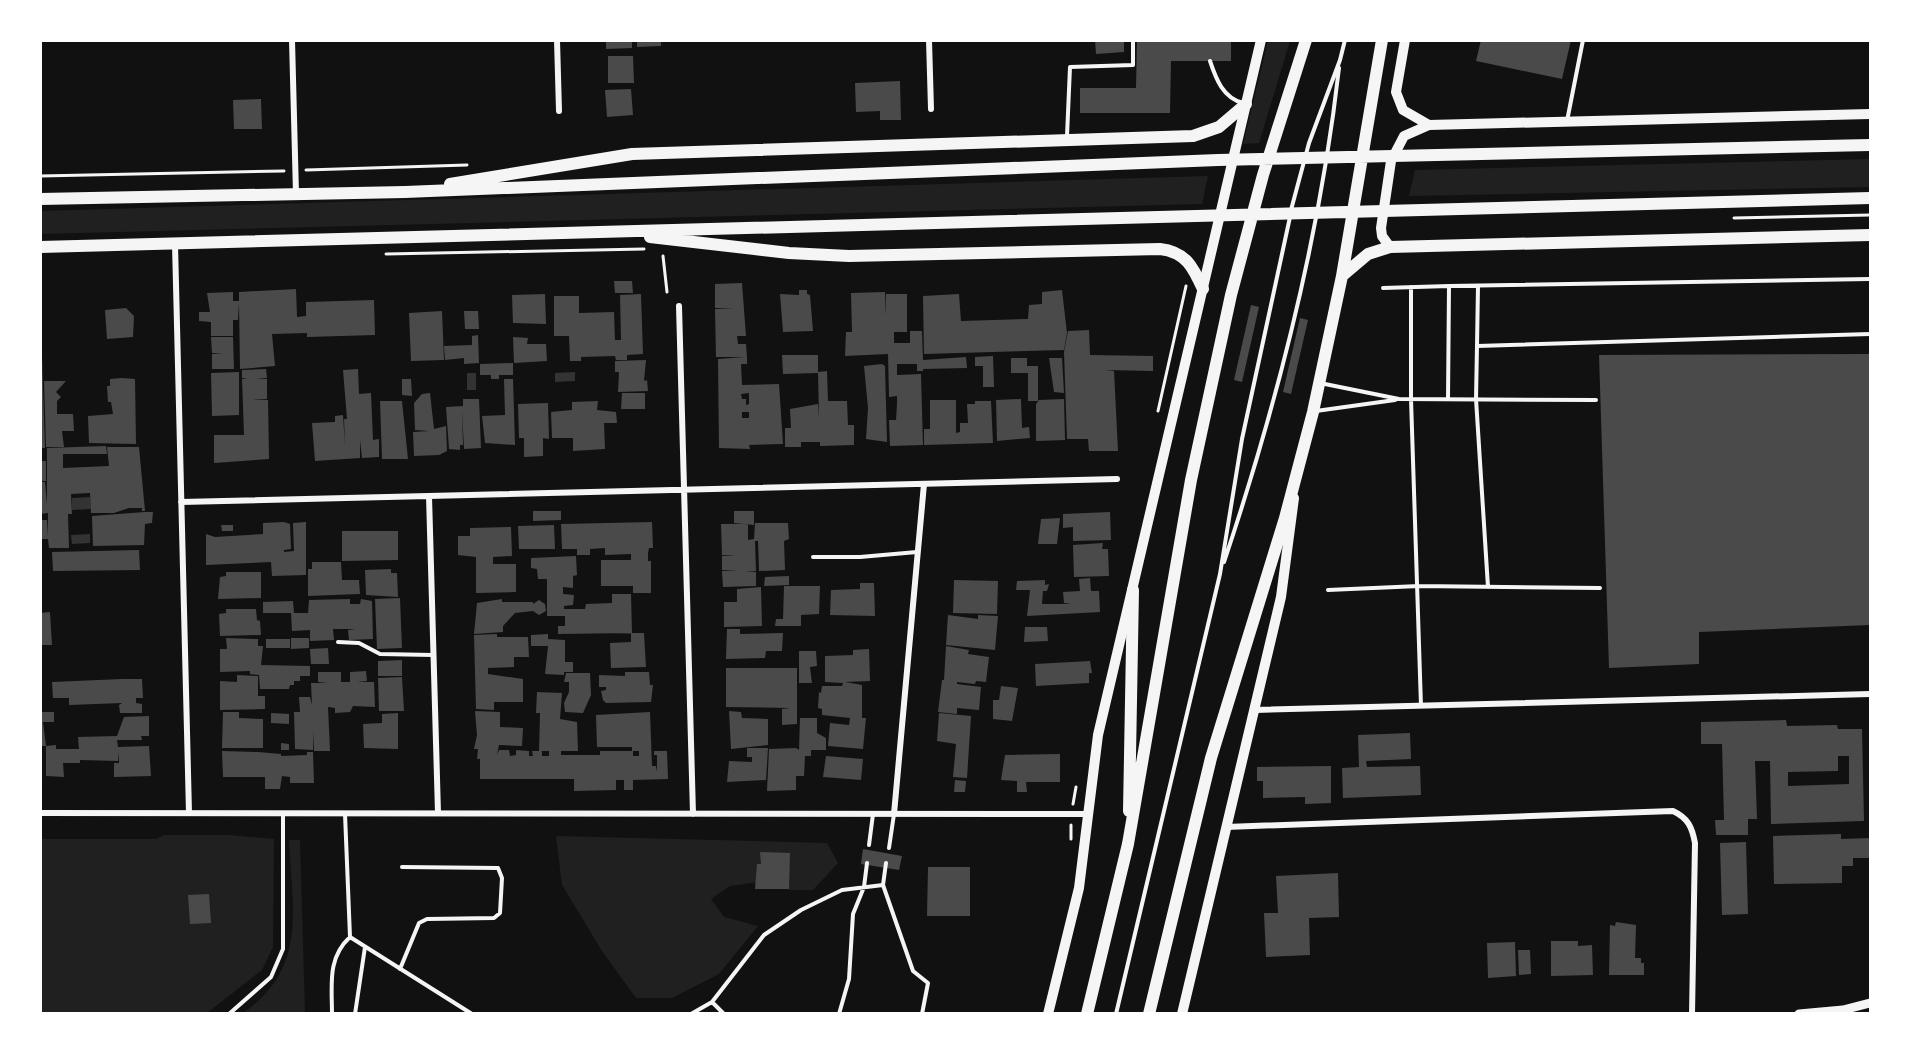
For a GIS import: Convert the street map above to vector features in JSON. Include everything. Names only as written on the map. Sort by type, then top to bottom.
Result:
[{"type":"highway","points":[[1088,1014],[1128,844],[1185,511],[1231,295],[1258,191],[1306,40]]},
{"type":"highway","points":[[1149,1014],[1211,758],[1297,475],[1320,383],[1342,276],[1382,40]]},
{"type":"highway","points":[[1377,66],[1388,40]]},
{"type":"highway","points":[[405,192],[632,154],[1193,136],[1219,128],[1246,104]]},
{"type":"highway","points":[[40,199],[405,192],[1218,160],[1870,145]]},
{"type":"highway","points":[[40,247],[1870,198]]},
{"type":"highway","points":[[607,232],[815,255],[1171,250],[1186,259],[1194,269],[1203,290]]},
{"type":"highway","points":[[1342,276],[1368,254],[1390,247],[1870,235]]},
{"type":"highway","points":[[1128,844],[1133,590]]},
{"type":"main road","points":[[1048,1014],[1079,888],[1098,735],[1261,40]]},
{"type":"main road","points":[[1406,40],[1396,92],[1403,110],[1429,125]]},
{"type":"main road","points":[[1390,247],[1382,236],[1381,228],[1391,161],[1404,136],[1429,125],[1870,114]]},
{"type":"main road","points":[[1182,1014],[1281,597],[1297,475]]},
{"type":"street","points":[[292,40],[296,194]]},
{"type":"street","points":[[557,40],[559,111]]},
{"type":"street","points":[[929,40],[931,109]]},
{"type":"street","points":[[174,243],[189,813]]},
{"type":"street","points":[[679,306],[693,814]]},
{"type":"street","points":[[181,502],[1117,479]]},
{"type":"street","points":[[894,814],[924,484]]},
{"type":"street","points":[[429,496],[438,813]]},
{"type":"street","points":[[1255,710],[1870,694]]},
{"type":"street","points":[[1226,827],[1661,809],[1684,816],[1690,824],[1695,843],[1692,1014]]},
{"type":"street","points":[[40,813],[1087,814]]},
{"type":"street","points":[[1799,1014],[1843,1010],[1870,1003]]},
{"type":"lane","points":[[1067,140],[1070,67],[1133,65],[1133,40]]},
{"type":"lane","points":[[1116,1014],[1220,574],[1242,439],[1292,204],[1309,143],[1340,60],[1345,40]]},
{"type":"lane","points":[[1567,122],[1583,40]]},
{"type":"lane","points":[[1220,574],[1261,452],[1285,352],[1326,170],[1340,60]]},
{"type":"lane","points":[[1210,61],[1216,81],[1234,101],[1246,104]]},
{"type":"lane","points":[[1383,288],[1870,279]]},
{"type":"lane","points":[[1448,399],[1449,286]]},
{"type":"lane","points":[[1478,286],[1476,399],[1488,587]]},
{"type":"lane","points":[[1411,287],[1411,399],[1419,586],[1420,705]]},
{"type":"lane","points":[[1477,346],[1870,334]]},
{"type":"lane","points":[[1320,383],[1399,399]]},
{"type":"lane","points":[[1313,412],[1399,399],[1596,400]]},
{"type":"lane","points":[[813,557],[860,557],[918,552]]},
{"type":"lane","points":[[1328,590],[1419,586],[1600,588]]},
{"type":"lane","points":[[338,642],[359,643],[380,654],[434,655]]},
{"type":"lane","points":[[229,1014],[271,977],[283,949],[283,813]]},
{"type":"lane","points":[[332,1014],[332,965],[338,948],[350,937],[345,813]]},
{"type":"lane","points":[[869,845],[873,813]]},
{"type":"lane","points":[[889,848],[894,814]]},
{"type":"lane","points":[[840,1014],[849,979],[853,914],[864,887],[867,863]]},
{"type":"lane","points":[[886,863],[883,885],[913,971],[928,983],[922,1014]]},
{"type":"lane","points":[[400,969],[419,923],[426,919],[494,918],[500,913],[501,878],[498,868],[402,867]]},
{"type":"lane","points":[[691,1014],[712,1002],[764,935],[801,910],[842,890],[883,885]]},
{"type":"lane","points":[[350,937],[472,1014]]},
{"type":"lane","points":[[355,1014],[365,946]]},
{"type":"lane","points":[[712,1002],[724,1014]]},
{"type":"path","points":[[312,170],[477,165]]},
{"type":"path","points":[[40,176],[278,171]]},
{"type":"path","points":[[376,254],[650,249]]},
{"type":"path","points":[[663,256],[667,292]]},
{"type":"path","points":[[1157,417],[1188,280]]},
{"type":"shaded area","points":[[1268,41],[1290,41],[1259,143],[1243,144]]},
{"type":"shaded area","points":[[1870,159],[1870,187],[1409,196],[1415,170]]},
{"type":"shaded area","points":[[1208,176],[1202,204],[41,234],[41,211]]},
{"type":"shaded area","points":[[575,372],[575,381],[555,382],[555,373]]},
{"type":"shaded area","points":[[467,373],[476,373],[476,390],[467,390]]},
{"type":"shaded area","points":[[90,497],[91,509],[72,510],[72,498]]},
{"type":"shaded area","points":[[90,534],[90,543],[72,544],[71,535]]},
{"type":"shaded area","points":[[164,835],[229,835],[274,839],[273,947],[262,970],[207,1013],[41,1013],[40,839],[156,839]]},
{"type":"shaded area","points":[[556,836],[827,843],[838,863],[813,890],[789,890],[766,881],[730,886],[711,899],[724,917],[758,926],[719,974],[672,998],[636,998],[602,951],[562,885]]},
{"type":"shaded area","points":[[289,840],[300,840],[305,1013],[243,1013],[264,995],[278,977],[287,957],[292,936],[293,913]]},
{"type":"building","points":[[606,40],[632,40],[632,48],[606,49]]},
{"type":"building","points":[[637,40],[661,40],[661,46],[637,47]]},
{"type":"building","points":[[1095,40],[1124,40],[1124,52],[1096,54]]},
{"type":"building","points":[[1137,40],[1231,40],[1231,61],[1171,61],[1170,113],[1080,113],[1080,88],[1136,88]]},
{"type":"building","points":[[1481,40],[1571,40],[1562,79],[1476,61]]},
{"type":"building","points":[[608,56],[633,56],[634,83],[608,83]]},
{"type":"building","points":[[900,81],[901,120],[880,120],[880,111],[856,112],[855,83]]},
{"type":"building","points":[[631,89],[633,115],[607,117],[605,90]]},
{"type":"building","points":[[261,99],[262,129],[234,129],[233,100]]},
{"type":"building","points":[[614,281],[632,281],[633,293],[615,293]]},
{"type":"building","points":[[742,283],[746,336],[737,336],[738,344],[746,344],[747,364],[741,364],[742,385],[779,384],[783,444],[749,445],[750,449],[719,448],[718,359],[745,357],[716,357],[715,309],[734,308],[715,308],[715,284]],"holes":[[[749,393],[749,404],[746,405],[746,399],[742,399],[741,394]],[[742,412],[749,412],[749,418],[742,418]]]},
{"type":"building","points":[[296,289],[297,317],[306,316],[306,302],[374,300],[375,335],[307,337],[307,333],[272,334],[275,366],[240,369],[239,303],[238,320],[233,320],[233,336],[211,336],[211,322],[199,321],[199,312],[210,312],[207,293],[233,292],[233,301],[239,301],[239,292]]},
{"type":"building","points":[[799,290],[807,290],[807,294],[810,295],[813,331],[783,332],[780,294],[799,295]]},
{"type":"building","points":[[1062,290],[1067,333],[1064,350],[924,354],[923,296],[959,294],[961,321],[1028,319],[1029,305],[1042,304],[1042,292]]},
{"type":"building","points":[[885,292],[886,316],[886,294],[907,294],[907,332],[894,332],[894,343],[910,343],[910,331],[922,331],[923,360],[966,357],[967,368],[917,371],[917,364],[897,364],[897,375],[921,374],[923,445],[890,446],[889,420],[896,420],[897,396],[889,397],[888,354],[845,356],[846,332],[852,332],[851,293]]},
{"type":"building","points":[[545,294],[546,324],[513,323],[512,295]]},
{"type":"building","points":[[641,294],[643,354],[627,355],[627,360],[616,360],[615,356],[581,357],[581,361],[570,361],[569,336],[554,336],[554,296],[579,296],[579,313],[614,312],[615,340],[621,340],[620,295]]},
{"type":"building","points":[[1251,305],[1259,307],[1242,382],[1234,380]]},
{"type":"building","points":[[126,308],[134,316],[133,337],[107,339],[105,310]]},
{"type":"building","points":[[442,311],[444,360],[411,361],[409,313]]},
{"type":"building","points":[[464,311],[478,311],[479,329],[465,329]]},
{"type":"building","points":[[1300,318],[1308,320],[1291,394],[1283,392]]},
{"type":"building","points":[[1089,330],[1090,355],[1153,356],[1153,371],[1105,370],[1114,371],[1118,451],[1089,451],[1088,439],[1067,439],[1064,352],[1068,331]]},
{"type":"building","points":[[478,335],[479,363],[464,364],[464,358],[445,360],[444,346],[472,345],[472,336]]},
{"type":"building","points":[[211,337],[233,337],[234,369],[212,369],[212,354],[222,353],[212,353]]},
{"type":"building","points":[[513,337],[528,338],[527,344],[546,344],[547,361],[514,363]]},
{"type":"building","points":[[1870,354],[1870,625],[1699,632],[1699,664],[1609,668],[1599,355]]},
{"type":"building","points":[[782,355],[818,355],[818,373],[783,374]]},
{"type":"building","points":[[40,356],[42,356],[45,448],[40,448]]},
{"type":"building","points":[[993,356],[994,387],[983,387],[983,366],[975,366],[975,357]]},
{"type":"building","points":[[1011,358],[1027,358],[1027,366],[1038,366],[1038,401],[1028,401],[1028,373],[1011,373]]},
{"type":"building","points":[[1049,358],[1062,358],[1064,393],[1054,392]]},
{"type":"building","points":[[646,360],[644,381],[647,380],[648,391],[618,392],[619,372],[615,372],[615,361]]},
{"type":"building","points":[[513,363],[513,375],[499,375],[499,379],[491,379],[491,375],[480,375],[480,364]]},
{"type":"building","points":[[882,364],[885,366],[887,442],[866,439],[868,408],[864,366]]},
{"type":"building","points":[[266,369],[267,378],[256,379],[267,379],[267,399],[252,399],[268,400],[269,459],[214,463],[214,435],[244,435],[242,379],[248,379],[242,378],[242,370]]},
{"type":"building","points":[[358,369],[359,394],[371,393],[373,440],[379,439],[379,457],[362,458],[360,440],[360,458],[315,461],[312,423],[335,422],[335,416],[343,415],[345,446],[344,419],[347,419],[343,370]]},
{"type":"building","points":[[827,371],[828,401],[847,401],[848,425],[854,425],[854,445],[820,446],[820,442],[801,442],[801,447],[785,447],[785,428],[791,428],[790,409],[818,404],[819,419],[818,372]]},
{"type":"building","points":[[239,372],[239,415],[212,416],[211,373]]},
{"type":"building","points":[[110,379],[135,379],[136,444],[89,443],[88,416],[113,414],[111,402],[108,402],[107,386],[110,386]]},
{"type":"building","points":[[402,379],[411,379],[412,396],[402,395]]},
{"type":"building","points":[[504,379],[513,379],[515,445],[485,443],[482,416],[505,415]]},
{"type":"building","points":[[44,381],[66,381],[56,392],[61,397],[57,401],[57,414],[73,414],[74,431],[62,431],[64,447],[46,447]]},
{"type":"building","points":[[430,393],[434,429],[446,426],[447,451],[439,455],[414,456],[413,432],[429,431],[415,430],[414,403],[422,394]]},
{"type":"building","points":[[622,393],[645,393],[645,409],[621,409]]},
{"type":"building","points":[[463,399],[479,399],[481,448],[464,449],[462,410],[463,445],[460,445],[460,450],[449,449],[446,407],[463,406]]},
{"type":"building","points":[[1021,399],[1022,428],[1029,427],[1030,438],[997,441],[996,400]]},
{"type":"building","points":[[1064,399],[1065,440],[1036,441],[1036,404],[1039,400]]},
{"type":"building","points":[[930,400],[956,400],[956,433],[960,432],[960,423],[968,423],[967,404],[975,404],[975,401],[991,401],[993,443],[924,445],[924,429],[930,429]]},
{"type":"building","points":[[380,401],[402,401],[408,459],[382,459]]},
{"type":"building","points":[[598,401],[597,410],[616,412],[617,423],[604,423],[605,449],[573,451],[573,438],[552,438],[551,412],[572,410],[572,402]]},
{"type":"building","points":[[548,403],[549,439],[543,438],[543,456],[524,457],[524,438],[519,438],[518,404]]},
{"type":"building","points":[[106,446],[107,454],[63,454],[63,468],[109,466],[107,447],[139,447],[145,511],[142,511],[142,508],[129,508],[114,513],[91,513],[90,493],[71,494],[72,514],[68,514],[69,548],[49,548],[48,539],[41,539],[40,536],[40,520],[47,520],[48,537],[48,513],[40,514],[40,482],[45,482],[47,505],[47,448]]},
{"type":"building","points":[[40,461],[46,461],[46,481],[40,481]]},
{"type":"building","points":[[533,511],[561,511],[561,520],[533,521]]},
{"type":"building","points":[[734,511],[754,511],[754,525],[734,523]]},
{"type":"building","points":[[153,512],[152,523],[145,524],[144,545],[93,546],[92,516]]},
{"type":"building","points":[[1110,512],[1111,540],[1073,541],[1073,527],[1063,528],[1063,514]]},
{"type":"building","points":[[1060,518],[1057,544],[1038,544],[1041,519]]},
{"type":"building","points":[[306,522],[306,575],[272,576],[271,562],[206,565],[206,534],[215,537],[263,534],[263,523],[290,524],[291,549],[284,550],[284,552],[294,551],[293,523]]},
{"type":"building","points":[[652,522],[653,548],[649,548],[648,553],[648,561],[651,561],[651,593],[633,593],[633,586],[601,586],[601,560],[631,560],[631,554],[605,555],[605,548],[590,549],[590,555],[577,555],[577,549],[562,549],[561,524]]},
{"type":"building","points":[[755,523],[788,523],[789,539],[784,541],[785,570],[759,571],[758,541],[755,541],[756,571],[746,571],[756,572],[756,586],[723,587],[722,571],[738,571],[722,570],[722,556],[736,555],[722,555],[721,524],[748,524],[748,540],[754,539]]},
{"type":"building","points":[[221,525],[233,525],[233,531],[222,531]]},
{"type":"building","points":[[554,525],[555,549],[519,549],[518,526]]},
{"type":"building","points":[[511,527],[512,556],[493,557],[493,564],[516,564],[516,592],[476,593],[476,557],[458,555],[458,536],[470,536],[470,528]]},
{"type":"building","points":[[342,531],[398,531],[398,560],[342,561]]},
{"type":"building","points":[[1103,543],[1102,549],[1108,549],[1109,576],[1074,577],[1073,545]]},
{"type":"building","points":[[139,550],[140,570],[53,571],[52,552]]},
{"type":"building","points":[[576,556],[577,575],[573,576],[573,588],[563,587],[563,594],[574,595],[573,605],[564,606],[564,609],[585,609],[586,604],[612,603],[612,594],[631,594],[632,633],[558,634],[558,626],[565,626],[565,616],[547,616],[547,579],[538,579],[537,569],[531,568],[531,558]]},
{"type":"building","points":[[312,562],[341,562],[342,580],[359,580],[360,594],[308,596],[308,569],[312,569]]},
{"type":"building","points":[[391,569],[391,573],[397,573],[398,597],[366,595],[365,570]]},
{"type":"building","points":[[226,572],[261,572],[261,598],[218,599],[220,577],[226,576]]},
{"type":"building","points":[[789,576],[789,585],[764,586],[765,577]]},
{"type":"building","points":[[1090,578],[1091,591],[1099,591],[1100,612],[1027,616],[1030,590],[1016,590],[1017,581],[1045,580],[1045,585],[1049,584],[1047,591],[1043,591],[1042,604],[1071,604],[1064,603],[1063,592],[1080,591],[1079,579]]},
{"type":"building","points":[[954,580],[998,581],[997,614],[953,613]]},
{"type":"building","points":[[860,583],[874,583],[875,616],[830,615],[831,590],[860,589]]},
{"type":"building","points":[[784,586],[820,586],[819,614],[801,615],[801,626],[775,626],[776,619],[783,619]]},
{"type":"building","points":[[761,587],[762,626],[724,627],[724,602],[737,602],[737,589]]},
{"type":"building","points":[[400,598],[402,648],[377,649],[375,599]]},
{"type":"building","points":[[350,599],[350,604],[360,604],[361,599],[372,601],[373,639],[349,640],[348,630],[356,629],[333,629],[334,640],[310,641],[310,630],[292,631],[291,613],[263,613],[263,602],[293,601],[294,613],[308,613],[309,600]]},
{"type":"building","points":[[502,599],[502,602],[533,602],[533,604],[539,600],[545,604],[546,611],[539,615],[533,611],[515,613],[503,626],[503,632],[474,634],[477,603]]},
{"type":"building","points":[[226,609],[256,609],[261,635],[220,636],[219,614],[226,613]]},
{"type":"building","points":[[50,612],[52,645],[40,645],[40,613]]},
{"type":"building","points":[[948,615],[978,619],[978,615],[998,616],[995,650],[946,645]]},
{"type":"building","points":[[1025,627],[1047,627],[1048,641],[1024,642]]},
{"type":"building","points":[[727,629],[740,629],[740,634],[783,633],[782,651],[766,651],[765,658],[726,659]]},
{"type":"building","points":[[631,633],[644,633],[646,667],[611,668],[610,643],[631,642]]},
{"type":"building","points":[[497,634],[497,637],[528,637],[529,657],[514,657],[514,667],[488,668],[488,674],[523,679],[523,702],[494,702],[494,710],[476,709],[474,635]]},
{"type":"building","points":[[548,634],[548,639],[565,640],[565,662],[573,662],[573,672],[564,672],[564,675],[545,674],[548,646],[531,646],[531,635]]},
{"type":"building","points":[[226,638],[258,639],[258,646],[263,646],[261,665],[310,666],[310,676],[300,676],[300,681],[294,681],[294,685],[290,685],[289,689],[260,689],[259,675],[250,674],[250,671],[220,672],[220,649],[227,649]]},
{"type":"building","points":[[291,638],[309,638],[309,648],[291,649]]},
{"type":"building","points":[[266,639],[290,639],[290,648],[266,648]]},
{"type":"building","points":[[946,646],[969,650],[968,654],[989,657],[986,682],[976,681],[975,684],[957,682],[957,684],[981,687],[979,710],[957,708],[957,714],[938,712],[942,680],[944,680]]},
{"type":"building","points":[[328,648],[329,664],[311,664],[310,649]]},
{"type":"building","points":[[869,649],[870,681],[845,682],[862,685],[862,718],[866,718],[863,749],[828,746],[830,723],[849,725],[850,718],[822,715],[822,709],[818,708],[819,692],[821,693],[822,686],[842,686],[843,683],[825,682],[825,656],[853,655],[853,650]]},
{"type":"building","points":[[799,651],[816,651],[817,666],[810,667],[812,683],[799,683]]},
{"type":"building","points":[[402,660],[402,676],[378,676],[378,661]]},
{"type":"building","points":[[1090,661],[1092,673],[1089,673],[1089,683],[1036,686],[1035,664]]},
{"type":"building","points":[[726,668],[797,668],[797,724],[782,725],[782,709],[790,708],[726,707]]},
{"type":"building","points":[[366,671],[367,681],[357,682],[374,682],[375,707],[353,706],[350,712],[335,713],[335,708],[328,707],[330,751],[314,751],[313,731],[313,750],[295,749],[294,712],[300,712],[299,697],[310,697],[312,705],[311,683],[327,683],[318,682],[318,672],[341,672],[341,682],[350,682],[350,672]]},
{"type":"building","points":[[625,672],[649,672],[650,685],[653,685],[651,702],[606,703],[603,700],[601,691],[606,690],[606,687],[599,687],[599,675],[625,676]]},
{"type":"building","points":[[566,673],[590,673],[591,695],[583,713],[565,712],[564,703],[569,692],[569,682],[564,682]]},
{"type":"building","points":[[237,675],[258,676],[258,696],[265,696],[265,709],[220,710],[220,681],[237,682]]},
{"type":"building","points":[[402,677],[404,711],[379,711],[378,678]]},
{"type":"building","points":[[142,679],[143,698],[136,698],[136,703],[142,704],[142,713],[120,713],[119,705],[122,703],[69,705],[69,698],[53,698],[52,682]]},
{"type":"building","points":[[1001,686],[1018,688],[1012,721],[993,719],[993,700],[999,700]]},
{"type":"building","points":[[537,692],[562,693],[560,719],[577,722],[578,751],[561,751],[561,755],[600,755],[600,751],[632,751],[632,747],[597,747],[596,715],[650,712],[652,766],[656,766],[657,772],[657,755],[654,755],[654,751],[667,751],[668,779],[633,780],[633,790],[624,790],[624,780],[616,780],[616,790],[574,791],[574,779],[480,779],[478,749],[474,749],[477,735],[475,711],[500,712],[500,727],[523,728],[522,746],[499,745],[497,755],[499,750],[509,750],[510,756],[516,755],[516,750],[529,751],[529,756],[533,756],[532,751],[539,751],[540,713],[536,713]],"holes":[[[542,751],[549,751],[549,756],[542,756]],[[633,751],[639,751],[639,756],[633,756]]]},
{"type":"building","points":[[729,711],[741,712],[742,718],[768,719],[768,745],[731,749]]},
{"type":"building","points":[[40,712],[54,712],[54,722],[43,722],[46,746],[40,746]]},
{"type":"building","points":[[223,712],[239,712],[239,718],[263,719],[263,748],[222,748]]},
{"type":"building","points":[[271,713],[289,714],[289,724],[271,723]]},
{"type":"building","points":[[398,713],[398,749],[364,748],[363,724],[382,723],[382,714]]},
{"type":"building","points":[[939,713],[971,716],[967,778],[953,777],[956,744],[937,741]]},
{"type":"building","points":[[149,716],[149,736],[141,736],[142,740],[117,740],[118,747],[149,746],[151,776],[114,777],[114,763],[119,763],[119,752],[118,761],[80,760],[80,763],[63,763],[64,777],[46,776],[46,746],[56,745],[56,749],[79,749],[78,737],[117,736],[124,717]]},
{"type":"building","points":[[800,718],[817,718],[817,733],[826,738],[826,750],[811,750],[811,756],[805,756],[804,776],[796,776],[796,790],[767,791],[769,749],[796,748],[799,750]]},
{"type":"building","points":[[1786,720],[1787,726],[1837,725],[1838,729],[1862,729],[1864,821],[1771,824],[1770,761],[1755,761],[1757,819],[1748,819],[1748,835],[1716,835],[1715,820],[1724,820],[1722,744],[1701,744],[1701,722]],"holes":[[[1838,756],[1849,756],[1849,784],[1788,786],[1788,772],[1838,771]]]},
{"type":"building","points":[[1410,733],[1411,759],[1366,761],[1367,767],[1420,766],[1421,795],[1343,798],[1342,768],[1359,767],[1358,735]]},
{"type":"building","points":[[281,743],[289,744],[289,750],[281,750]]},
{"type":"building","points":[[747,748],[768,748],[766,780],[727,782],[729,761],[752,762],[752,757],[747,757]]},
{"type":"building","points":[[222,751],[258,752],[281,754],[281,756],[307,755],[307,752],[313,752],[314,783],[290,783],[290,777],[282,776],[280,789],[265,789],[265,777],[223,777]]},
{"type":"building","points":[[1060,754],[1060,782],[1026,782],[1027,792],[1017,792],[1017,781],[1001,780],[1005,755]]},
{"type":"building","points":[[826,756],[863,759],[861,780],[823,777]]},
{"type":"building","points":[[1331,766],[1331,803],[1305,804],[1305,797],[1263,798],[1263,781],[1257,781],[1257,767]]},
{"type":"building","points":[[955,780],[966,781],[965,792],[954,792]]},
{"type":"building","points":[[1841,834],[1841,839],[1870,838],[1870,858],[1853,858],[1853,866],[1842,866],[1842,883],[1774,884],[1773,836]]},
{"type":"building","points":[[1746,842],[1748,914],[1722,915],[1720,843]]},
{"type":"building","points":[[863,849],[902,856],[899,870],[861,864]]},
{"type":"building","points":[[760,852],[790,853],[789,889],[755,889],[757,864],[761,864]]},
{"type":"building","points":[[928,867],[970,867],[970,916],[927,916]]},
{"type":"building","points":[[1338,873],[1339,917],[1309,918],[1310,955],[1266,957],[1264,913],[1278,913],[1276,876]]},
{"type":"building","points":[[209,894],[211,923],[190,924],[188,895]]},
{"type":"building","points":[[1616,922],[1636,925],[1635,958],[1641,958],[1641,963],[1644,963],[1644,975],[1609,975],[1610,925],[1615,926]]},
{"type":"building","points":[[1551,941],[1578,941],[1578,946],[1592,945],[1593,975],[1551,976]]},
{"type":"building","points":[[1515,942],[1516,976],[1488,978],[1487,943]]},
{"type":"building","points":[[1518,950],[1530,950],[1531,974],[1519,975]]}]
